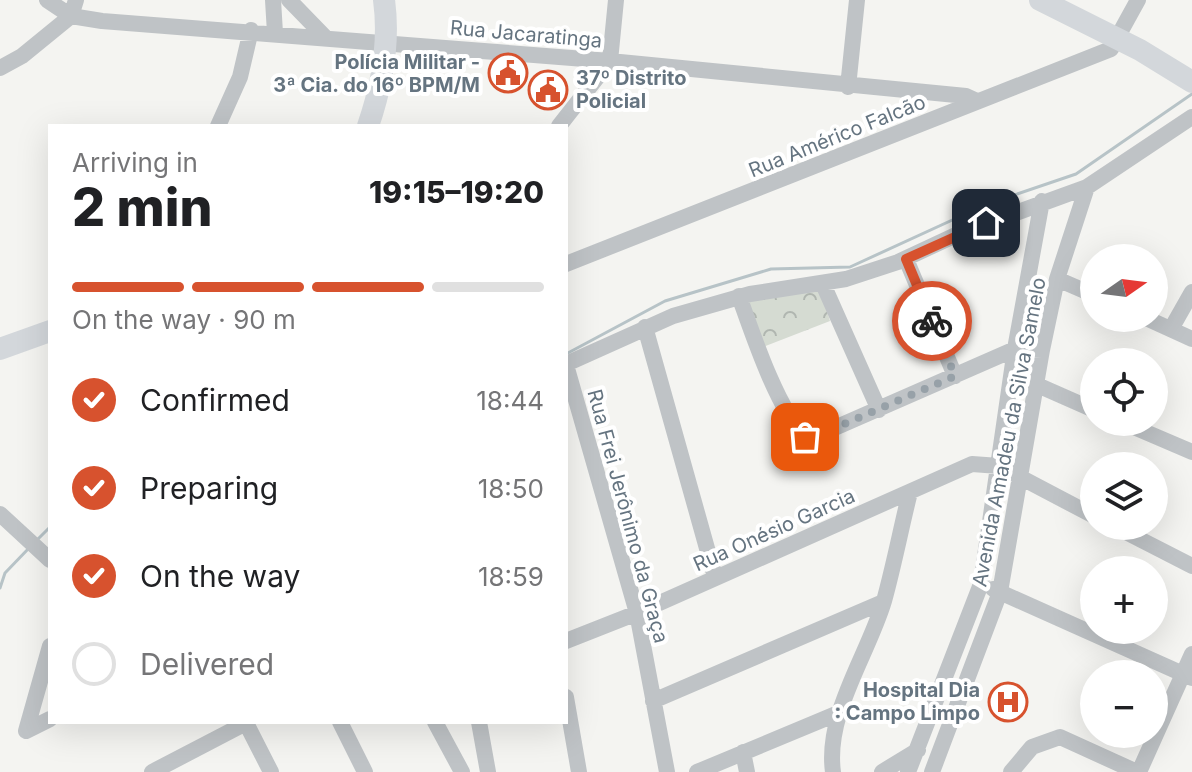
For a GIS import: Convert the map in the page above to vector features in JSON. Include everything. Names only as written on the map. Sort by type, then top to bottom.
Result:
[{"type":"main road","points":[[369,124],[379,95],[386,43],[384,0]]},
{"type":"main road","points":[[1040,0],[1121,32],[1192,65]]},
{"type":"main road","points":[[1073,0],[1192,82]]},
{"type":"main road","points":[[0,349],[48,332]]},
{"type":"street","points":[[0,68],[22,56],[73,8],[47,0]]},
{"type":"street","points":[[273,0],[275,33]]},
{"type":"street","points":[[289,0],[325,37]]},
{"type":"street","points":[[561,124],[610,61],[616,0]]},
{"type":"street","points":[[848,87],[857,0]]},
{"type":"street","points":[[1121,32],[1138,0]]},
{"type":"street","name":"Rua Jacaratinga","points":[[73,8],[102,21],[251,30],[610,61],[848,87],[966,96],[977,101]]},
{"type":"street","points":[[219,124],[240,77],[251,30]]},
{"type":"street","name":"Rua Américo Falcão","points":[[568,263],[1111,49],[1121,32]]},
{"type":"street","points":[[568,363],[645,327],[739,296],[823,284],[906,259],[1042,201],[1087,187],[1192,117]]},
{"type":"street","name":"Avenida Amadeu da Silva Samelo","points":[[932,772],[1000,592],[1035,384],[1057,279],[1087,187]]},
{"type":"street","name":"Avenida Amadeu da Silva Samelo","points":[[908,772],[981,584],[1015,349],[1042,201]]},
{"type":"street","points":[[906,259],[955,376]]},
{"type":"street","points":[[1057,279],[1080,289]]},
{"type":"street","points":[[823,284],[879,410]]},
{"type":"street","points":[[1171,329],[1192,292]]},
{"type":"street","points":[[739,296],[762,355],[791,416],[805,437],[814,437],[879,410],[1015,349],[1042,350]]},
{"type":"street","points":[[645,327],[715,577]]},
{"type":"street","points":[[1168,328],[1192,339]]},
{"type":"street","name":"Rua Frei Jerônimo da Graça","points":[[568,371],[637,613],[667,772]]},
{"type":"street","points":[[1035,384],[1080,404]]},
{"type":"street","points":[[1155,436],[1192,452]]},
{"type":"street","name":"Rua Onésio Garcia","points":[[568,640],[637,613],[972,464],[999,466]]},
{"type":"street","points":[[999,466],[1080,509]]},
{"type":"street","points":[[833,772],[834,739],[841,712],[883,602],[910,492]]},
{"type":"street","points":[[0,514],[47,557]]},
{"type":"street","points":[[1141,540],[1192,566]]},
{"type":"street","points":[[981,584],[1187,676]]},
{"type":"street","points":[[653,701],[883,602]]},
{"type":"street","points":[[48,653],[26,731],[48,720]]},
{"type":"street","points":[[1011,772],[1032,747],[1060,737],[1138,772],[1187,676],[1192,654]]},
{"type":"street","points":[[568,709],[579,772]]},
{"type":"street","points":[[697,772],[841,712]]},
{"type":"street","points":[[163,770],[244,724]]},
{"type":"street","points":[[248,724],[271,772]]},
{"type":"street","points":[[341,724],[365,772]]},
{"type":"street","points":[[436,724],[462,772]]},
{"type":"street","points":[[479,724],[488,772]]},
{"type":"street","points":[[882,772],[918,750],[940,747]]},
{"type":"street","points":[[743,752],[747,772]]},
{"type":"green space","points":[[820,288],[830,321],[763,347],[745,296]]},
{"type":"waterway","points":[[568,353],[665,301],[771,269],[850,267],[985,205],[1076,174],[1192,94]]},
{"type":"waterway","points":[[38,539],[48,529]]},
{"type":"waterway","points":[[0,588],[5,573],[30,547]]},
{"type":"way so far","points":[[805,437],[814,437],[955,376],[932,321]]},
{"type":"place","name":"Polícia Militar - 3ª Cia. do 16º BPM/M","points":[[508,73]]},
{"type":"place","name":"37º Distrito Policial","points":[[548,90]]},
{"type":"place","name":"Hospital Dia : Campo Limpo","points":[[1008,702]]},
{"type":"route","points":[[932,321],[906,259],[986,223]]}]
